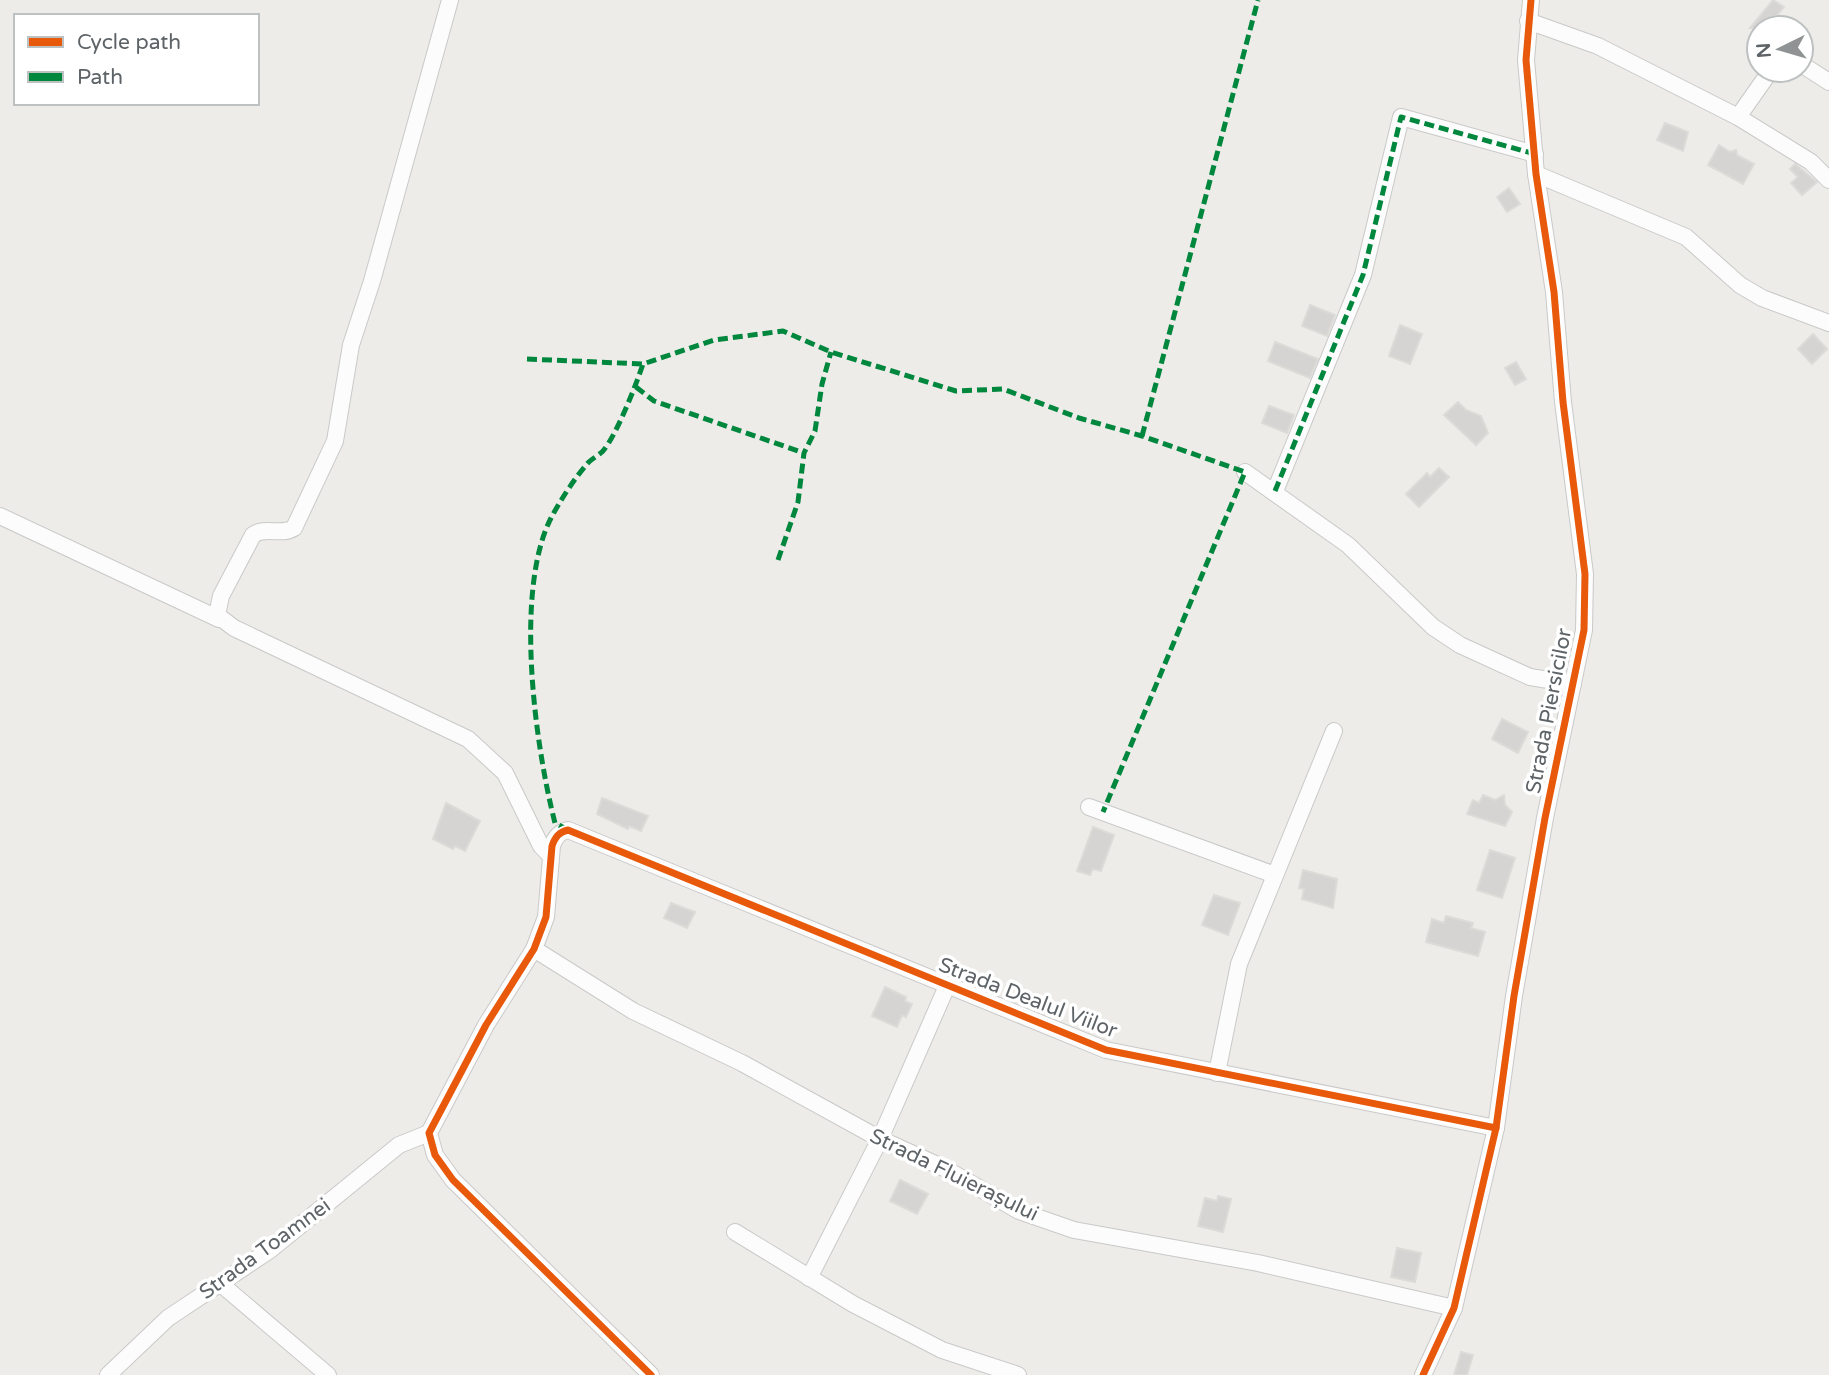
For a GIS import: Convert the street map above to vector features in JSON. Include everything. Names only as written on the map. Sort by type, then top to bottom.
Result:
[{"type":"street","points":[[219,619],[217,607],[249,540],[258,531],[284,532],[294,528],[335,440],[351,345],[399,188],[450,0]]},
{"type":"street","name":"Strada Piersicilor","points":[[1423,1375],[1454,1308],[1496,1128],[1516,982],[1584,630],[1585,573],[1563,401],[1554,292],[1536,174],[1526,60],[1531,0]]},
{"type":"street","points":[[1528,21],[1598,46],[1738,117],[1811,162],[1829,180]]},
{"type":"street","points":[[1738,117],[1761,84]]},
{"type":"street","points":[[1275,491],[1363,275],[1401,117],[1535,154]]},
{"type":"street","points":[[1536,174],[1686,237],[1740,285],[1762,298],[1829,323]]},
{"type":"street","points":[[1245,472],[1348,545],[1433,627],[1460,645],[1530,677],[1573,684]]},
{"type":"street","points":[[0,516],[468,739],[505,773],[541,846],[551,856],[546,916],[534,949],[486,1025],[429,1133],[435,1155],[453,1180],[651,1375]]},
{"type":"street","points":[[1217,1073],[1239,964],[1334,731]]},
{"type":"street","points":[[1088,807],[1275,875]]},
{"type":"street","name":"Strada Dealul Viilor","points":[[551,856],[554,840],[568,830],[1107,1050],[1496,1128]]},
{"type":"street","name":"Strada Fluierașului","points":[[534,949],[633,1011],[742,1063],[880,1139],[944,1168],[1019,1210],[1074,1230],[1258,1263],[1454,1308]]},
{"type":"street","points":[[808,1278],[880,1139],[947,986]]},
{"type":"street","name":"Strada Toamnei","points":[[108,1375],[168,1318],[222,1284],[306,1222],[399,1145],[429,1133]]},
{"type":"street","points":[[735,1232],[808,1278],[942,1350],[1017,1375]]},
{"type":"street","points":[[222,1284],[328,1375]]},
{"type":"building","points":[[1773,0],[1784,7],[1778,14],[1762,14]]},
{"type":"building","points":[[1665,123],[1688,132],[1683,151],[1657,140]]},
{"type":"building","points":[[1719,145],[1730,152],[1736,150],[1737,155],[1754,164],[1743,184],[1708,165]]},
{"type":"building","points":[[1795,164],[1817,182],[1802,195],[1791,183],[1798,177],[1790,169]]},
{"type":"building","points":[[1509,188],[1520,204],[1507,212],[1497,197]]},
{"type":"building","points":[[1310,305],[1335,315],[1327,336],[1302,326]]},
{"type":"building","points":[[1400,325],[1422,334],[1410,364],[1389,356]]},
{"type":"building","points":[[1813,334],[1827,349],[1812,364],[1798,349]]},
{"type":"building","points":[[1275,342],[1318,359],[1310,378],[1268,361]]},
{"type":"building","points":[[1516,362],[1526,379],[1515,385],[1505,368]]},
{"type":"building","points":[[1458,402],[1466,410],[1481,416],[1488,433],[1476,445],[1444,415]]},
{"type":"building","points":[[1269,406],[1294,415],[1287,433],[1262,423]]},
{"type":"building","points":[[1439,468],[1449,477],[1419,507],[1406,494],[1427,473],[1430,477]]},
{"type":"building","points":[[1502,719],[1528,732],[1518,753],[1492,739]]},
{"type":"building","points":[[1483,795],[1495,800],[1504,795],[1505,805],[1512,812],[1505,826],[1467,814],[1473,800],[1479,803]]},
{"type":"building","points":[[602,798],[648,816],[641,831],[629,826],[628,829],[597,814]]},
{"type":"building","points":[[446,803],[480,821],[465,851],[455,846],[453,849],[433,839]]},
{"type":"building","points":[[1093,827],[1114,835],[1101,871],[1093,869],[1090,875],[1077,871]]},
{"type":"building","points":[[1490,850],[1515,858],[1502,898],[1477,890]]},
{"type":"building","points":[[1303,870],[1337,879],[1333,908],[1302,899],[1304,889],[1299,888]]},
{"type":"building","points":[[1214,895],[1240,903],[1228,935],[1202,925]]},
{"type":"building","points":[[671,903],[695,912],[687,928],[664,918]]},
{"type":"building","points":[[1446,916],[1473,923],[1471,928],[1485,932],[1478,956],[1426,942],[1432,919],[1444,923]]},
{"type":"building","points":[[885,987],[906,997],[905,1001],[912,1004],[906,1017],[902,1015],[897,1027],[872,1016]]},
{"type":"building","points":[[900,1180],[928,1194],[917,1214],[890,1201]]},
{"type":"building","points":[[1218,1196],[1231,1199],[1223,1232],[1198,1226],[1205,1198],[1217,1201]]},
{"type":"building","points":[[1397,1248],[1421,1253],[1415,1282],[1391,1277]]},
{"type":"building","points":[[1461,1352],[1473,1355],[1467,1375],[1454,1375]]},
{"type":"marked path","points":[[1142,436],[1258,0]]},
{"type":"marked path","points":[[1275,491],[1363,275],[1401,117],[1535,154]]},
{"type":"marked path","points":[[527,359],[643,364],[714,340],[783,331],[831,352],[956,391],[1003,389],[1079,418],[1142,436],[1245,472],[1103,812]]},
{"type":"marked path","points":[[778,560],[798,502],[804,453],[815,431],[822,384],[831,352]]},
{"type":"marked path","points":[[568,830],[555,823],[541,753],[532,669],[533,585],[540,549],[551,518],[582,470],[603,451],[614,433],[643,364]]},
{"type":"marked path","points":[[636,387],[654,401],[804,453]]},
{"type":"cycle path","points":[[1423,1375],[1454,1308],[1496,1128],[1514,996],[1545,818],[1584,630],[1585,574],[1563,402],[1554,292],[1536,174],[1526,60],[1531,0]]},
{"type":"cycle path","points":[[651,1375],[453,1180],[435,1155],[429,1133],[486,1025],[534,949],[546,917],[552,846],[558,835],[568,830],[1106,1050],[1496,1128]]}]
